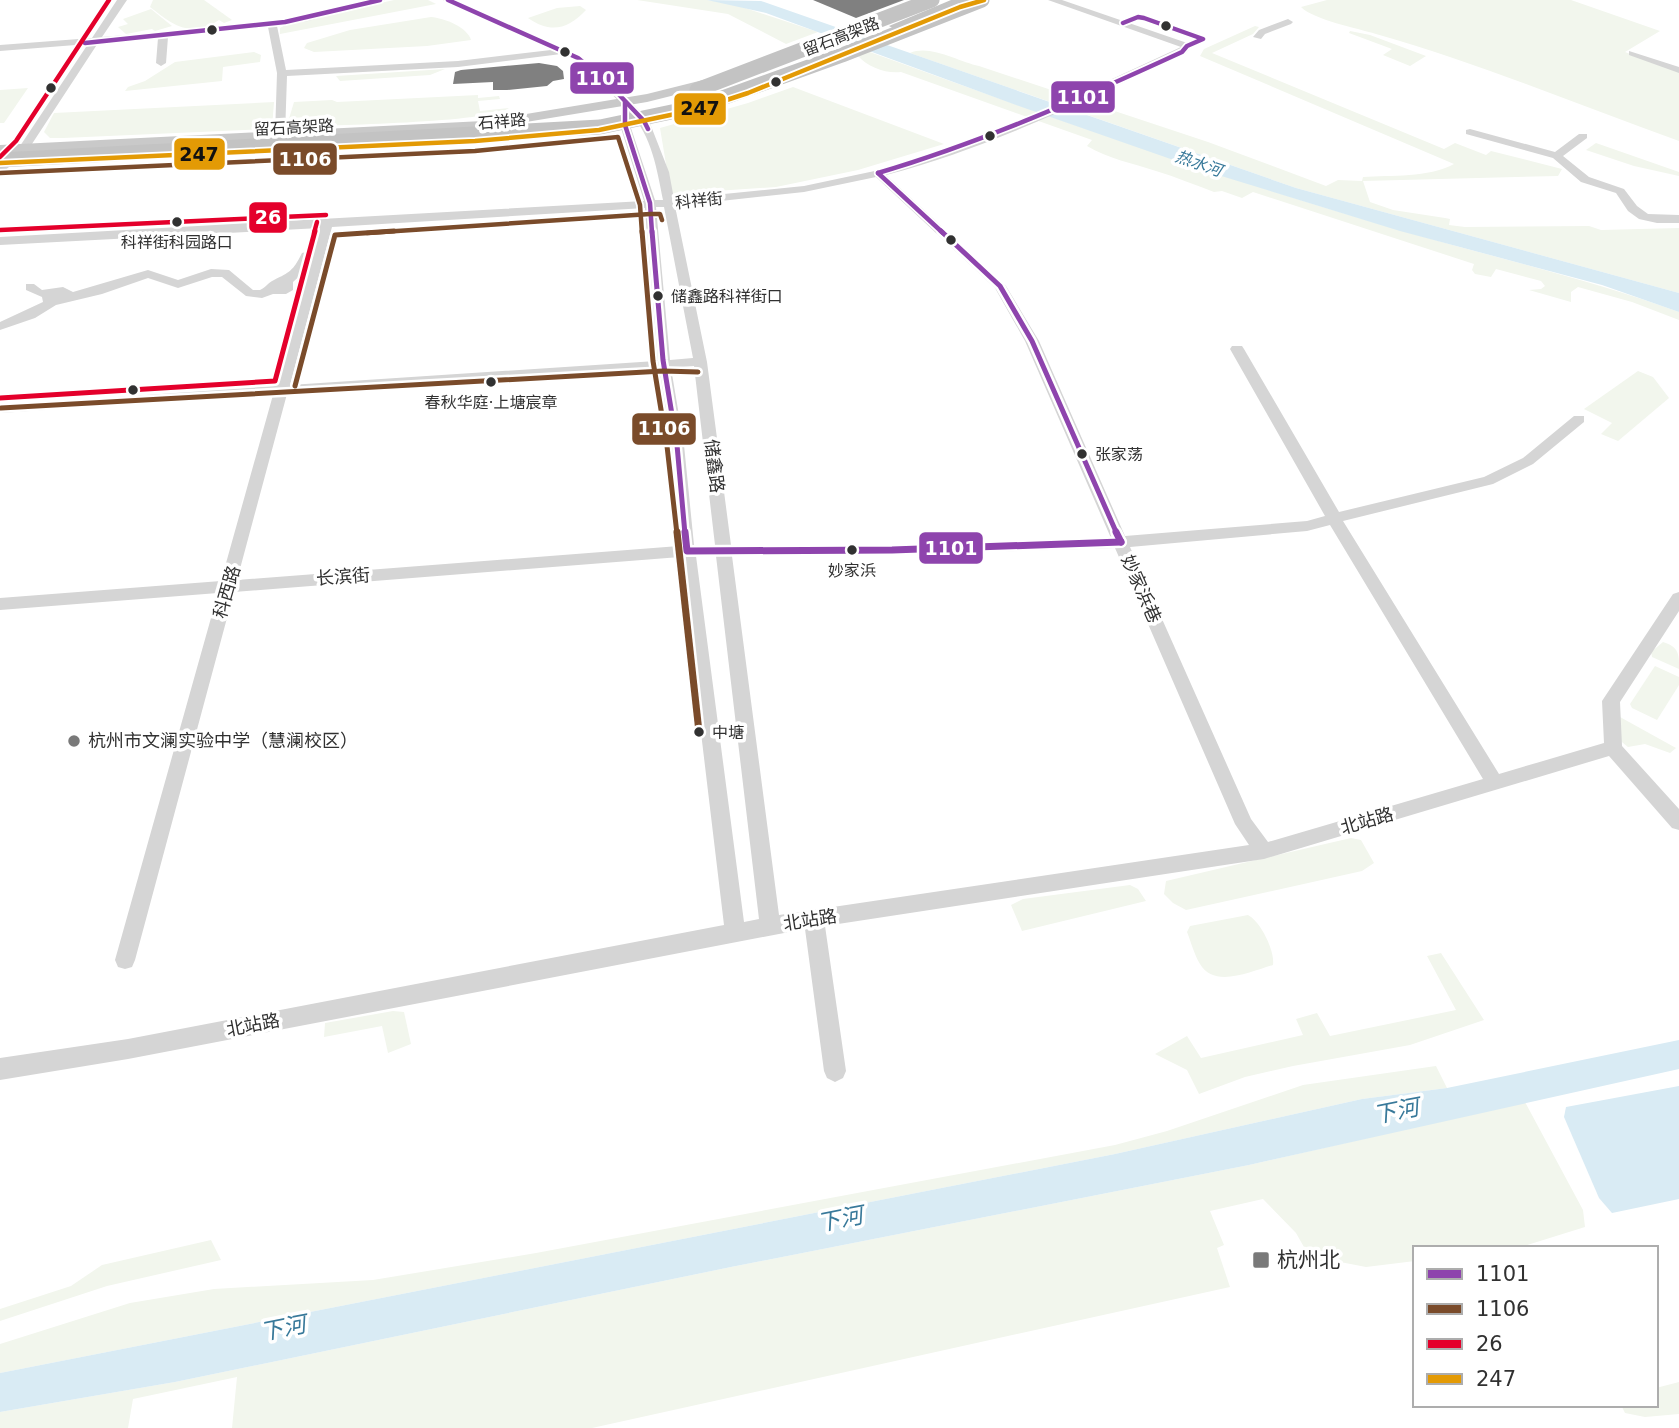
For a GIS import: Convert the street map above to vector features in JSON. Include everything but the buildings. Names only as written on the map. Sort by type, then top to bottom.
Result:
[{"type":"highway","name":"留石高架路","points":[[478,130],[618,108],[692,91],[933,0]]},
{"type":"highway","name":"留石高架路","points":[[505,133],[567,127],[667,109],[730,90],[945,0]]},
{"type":"highway","name":"留石高架路","points":[[5,157],[71,149],[478,130],[559,123],[652,108],[742,81],[962,0]]},
{"type":"highway","name":"留石高架路","points":[[5,157],[600,127],[700,106],[831,60],[983,0]]},
{"type":"highway","points":[[5,157],[447,140],[562,131]]},
{"type":"main road","name":"石祥路","points":[[5,157],[280,135],[483,125],[625,102],[674,93],[761,67],[933,0]]},
{"type":"main road","name":"石祥路","points":[[5,157],[475,141],[599,130],[699,109],[748,93],[960,6],[983,0]]},
{"type":"street","points":[[89,43],[115,0]]},
{"type":"street","points":[[5,157],[122,0]]},
{"type":"street","points":[[0,48],[163,37],[272,24],[380,0]]},
{"type":"street","points":[[449,0],[563,51],[594,70],[625,102]]},
{"type":"street","name":"科祥街","points":[[0,241],[327,225],[669,203],[792,190],[878,173],[967,147],[1029,123],[1182,52],[1187,46],[1053,0]]},
{"type":"street","points":[[1258,37],[1276,25],[1288,22]]},
{"type":"street","points":[[272,24],[282,73],[280,135]]},
{"type":"street","points":[[162,63],[163,37]]},
{"type":"street","points":[[282,73],[457,64],[563,51]]},
{"type":"street","points":[[1632,53],[1679,70]]},
{"type":"street","name":"储鑫路","points":[[625,102],[644,121],[663,172],[701,362],[770,926]]},
{"type":"street","name":"储鑫路","points":[[625,102],[625,125],[650,203],[663,363],[677,445],[687,551],[735,933]]},
{"type":"street","points":[[1470,132],[1557,156],[1574,174],[1592,185],[1620,191],[1635,213],[1645,220],[1679,219]]},
{"type":"street","points":[[1557,156],[1583,136]]},
{"type":"street","name":"妙家浜巷","points":[[878,173],[1000,286],[1032,341],[1244,824],[1264,851]]},
{"type":"street","name":"科西路","points":[[125,960],[327,225]]},
{"type":"street","points":[[0,326],[30,315],[63,291],[68,297],[98,291],[148,274],[178,284],[211,273],[225,273],[250,293],[261,294],[273,289],[286,289],[290,284],[286,282],[302,267],[306,256]]},
{"type":"street","points":[[30,287],[50,299]]},
{"type":"street","points":[[1237,349],[1324,496],[1334,518],[1495,783]]},
{"type":"street","points":[[0,409],[284,387],[701,362]]},
{"type":"street","points":[[0,398],[284,387]]},
{"type":"street","name":"长滨街","points":[[0,604],[687,551],[892,550],[1121,542],[1307,526],[1488,481],[1528,461],[1578,419]]},
{"type":"street","points":[[1679,598],[1611,701],[1613,748],[1679,822]]},
{"type":"street","name":"北站路","points":[[0,1069],[128,1049],[770,926],[1264,851],[1613,748]]},
{"type":"street","points":[[814,919],[835,1071]]},
{"type":"shaded area","points":[[153,0],[204,0],[232,20],[224,23],[219,20],[199,29],[182,27],[150,7]]},
{"type":"shaded area","points":[[394,0],[428,0],[436,4],[280,34],[280,28],[287,24]]},
{"type":"shaded area","points":[[637,0],[707,0],[733,4],[818,32],[786,44],[728,14]]},
{"type":"shaded area","points":[[1327,0],[1571,0],[1660,31],[1625,52],[1679,72],[1679,141],[1453,58],[1325,20],[1301,7]]},
{"type":"shaded area","points":[[580,6],[586,10],[573,22],[559,27],[544,26],[528,18],[557,8]]},
{"type":"shaded area","points":[[151,9],[172,26],[126,34],[118,27],[128,24],[123,19]]},
{"type":"shaded area","points":[[431,17],[454,24],[465,31],[471,40],[427,46],[314,52],[304,48],[307,43],[350,30]]},
{"type":"shaded area","points":[[1255,26],[1259,27],[1253,34],[1212,53],[1444,149],[1455,143],[1486,155],[1491,151],[1562,169],[1558,176],[1363,181],[1370,202],[1393,210],[1450,219],[1449,225],[1465,227],[1589,226],[1601,230],[1679,228],[1679,293],[1296,188],[910,53],[926,51],[944,55],[1208,142],[1326,186],[1338,180],[1362,181],[1363,177],[1433,172],[1454,164],[1200,56],[1204,49]]},
{"type":"shaded area","points":[[1349,33],[1370,35],[1426,56],[1410,66],[1383,55],[1392,49]]},
{"type":"shaded area","points":[[867,51],[1051,117],[1297,199],[1640,298],[1679,312],[1679,320],[1632,302],[1578,287],[1571,292],[1571,302],[1529,290],[1545,286],[1541,281],[1496,269],[1491,277],[1475,274],[1472,270],[1474,264],[1253,192],[1242,198],[1222,191],[1214,192],[1104,154],[1087,146],[1092,140],[901,72],[878,69],[858,56]]},
{"type":"shaded area","points":[[254,52],[261,55],[260,62],[223,67],[222,81],[125,91],[175,62]]},
{"type":"shaded area","points":[[445,69],[430,75],[340,81],[336,76]]},
{"type":"shaded area","points":[[793,87],[944,144],[858,170],[776,187],[671,194],[660,128]]},
{"type":"shaded area","points":[[28,88],[4,123],[0,123],[0,90]]},
{"type":"shaded area","points":[[478,95],[478,98],[499,96],[500,99],[478,101],[480,111],[509,108],[496,113],[442,120],[293,127],[288,122],[294,102]]},
{"type":"shaded area","points":[[274,102],[272,128],[269,129],[63,138],[50,138],[44,132],[54,113]]},
{"type":"shaded area","points":[[1596,143],[1679,172],[1679,176],[1634,166],[1586,150]]},
{"type":"shaded area","points":[[1638,371],[1653,377],[1669,398],[1618,441],[1601,434],[1612,423],[1584,409]]},
{"type":"shaded area","points":[[1663,642],[1677,652],[1679,669],[1652,657],[1651,652]]},
{"type":"shaded area","points":[[1655,666],[1679,677],[1679,685],[1657,720],[1632,708],[1630,704]]},
{"type":"shaded area","points":[[1620,717],[1676,748],[1670,753],[1645,744],[1628,747],[1617,738]]},
{"type":"shaded area","points":[[1351,838],[1361,840],[1374,863],[1362,871],[1186,910],[1164,894],[1166,881]]},
{"type":"shaded area","points":[[1130,885],[1138,889],[1146,901],[1022,931],[1011,905],[1023,899]]},
{"type":"shaded area","points":[[1248,915],[1266,937],[1272,952],[1273,965],[1224,977],[1214,976],[1206,971],[1198,960],[1187,932],[1190,926]]},
{"type":"shaded area","points":[[1441,953],[1484,1020],[1410,1045],[1245,1077],[1199,1094],[1187,1070],[1155,1054],[1187,1036],[1201,1058],[1303,1035],[1296,1019],[1317,1013],[1330,1036],[1456,1010],[1427,956]]},
{"type":"shaded area","points":[[393,1011],[404,1012],[411,1044],[388,1053],[382,1026],[324,1037],[325,1023]]},
{"type":"shaded area","points":[[1436,1066],[1447,1088],[1362,1099],[1115,1154],[0,1373],[0,1344],[130,1303],[214,1289],[373,1280],[536,1253],[1115,1145],[1167,1131],[1303,1085]]},
{"type":"shaded area","points":[[1525,1102],[1583,1210],[1585,1227],[1524,1246],[1413,1246],[1413,1261],[1366,1267],[1335,1261],[1317,1270],[1296,1233],[1263,1199],[1210,1211],[1224,1245],[1217,1248],[1230,1287],[592,1428],[232,1428],[237,1377],[133,1399],[128,1428],[0,1428],[0,1412],[175,1382],[731,1267],[1249,1165]]},
{"type":"shaded area","points":[[211,1240],[221,1260],[107,1286],[0,1321],[0,1309],[71,1286],[102,1265]]},
{"type":"shaded area","points":[[1679,1382],[1679,1414],[1645,1417],[1625,1413],[1622,1407],[1658,1407],[1658,1387]]},
{"type":"water","name":"热水河","points":[[707,0],[761,1],[1296,188],[1679,293],[1679,312],[1602,285],[1400,231],[1205,171],[766,13]]},
{"type":"water","name":"下河","points":[[1679,1040],[1679,1069],[1249,1165],[731,1267],[175,1382],[0,1412],[0,1373],[1115,1154],[1362,1099],[1447,1088]]},
{"type":"water","points":[[1679,1086],[1679,1199],[1612,1213],[1599,1198],[1564,1117],[1566,1107]]},
{"type":"transit line","name":"26","points":[[0,157],[16,141],[109,0]]},
{"type":"transit line","name":"1101","points":[[85,43],[285,22],[380,0]]},
{"type":"transit line","name":"1101","points":[[448,0],[578,58],[608,83],[644,121],[648,129]]},
{"type":"transit line","name":"247","points":[[0,163],[475,141],[599,130],[699,109],[748,93],[960,7],[984,0]]},
{"type":"transit line","name":"1101","points":[[878,173],[956,148],[1032,119],[1182,52],[1187,46],[1203,39],[1144,18],[1138,17],[1123,23]]},
{"type":"transit line","name":"1101","points":[[625,102],[625,125],[650,203],[663,360],[677,445],[687,551],[892,550],[1121,542]]},
{"type":"transit line","name":"1106","points":[[0,173],[475,151],[618,137],[640,205],[653,361],[667,446],[699,732]]},
{"type":"transit line","name":"1101","points":[[878,173],[1000,286],[1032,341],[1121,542]]},
{"type":"transit line","name":"1106","points":[[295,386],[335,235],[650,214],[660,214],[662,220]]},
{"type":"transit line","name":"26","points":[[0,230],[326,215]]},
{"type":"transit line","name":"26","points":[[0,398],[275,381],[317,222]]},
{"type":"transit line","name":"1106","points":[[1,408],[663,371],[698,372]]},
{"type":"place","name":"科祥街科园路口","points":[[177,222]]},
{"type":"place","name":"储鑫路科祥街口","points":[[658,296]]},
{"type":"place","name":"春秋华庭·上塘宸章","points":[[491,382]]},
{"type":"place","name":"张家荡","points":[[1082,454]]},
{"type":"place","name":"妙家浜","points":[[852,550]]},
{"type":"place","name":"中塘","points":[[699,732]]},
{"type":"place","name":"杭州市文澜实验中学（慧澜校区）","points":[[74,741]]},
{"type":"place","name":"杭州北","points":[[1261,1260]]}]
